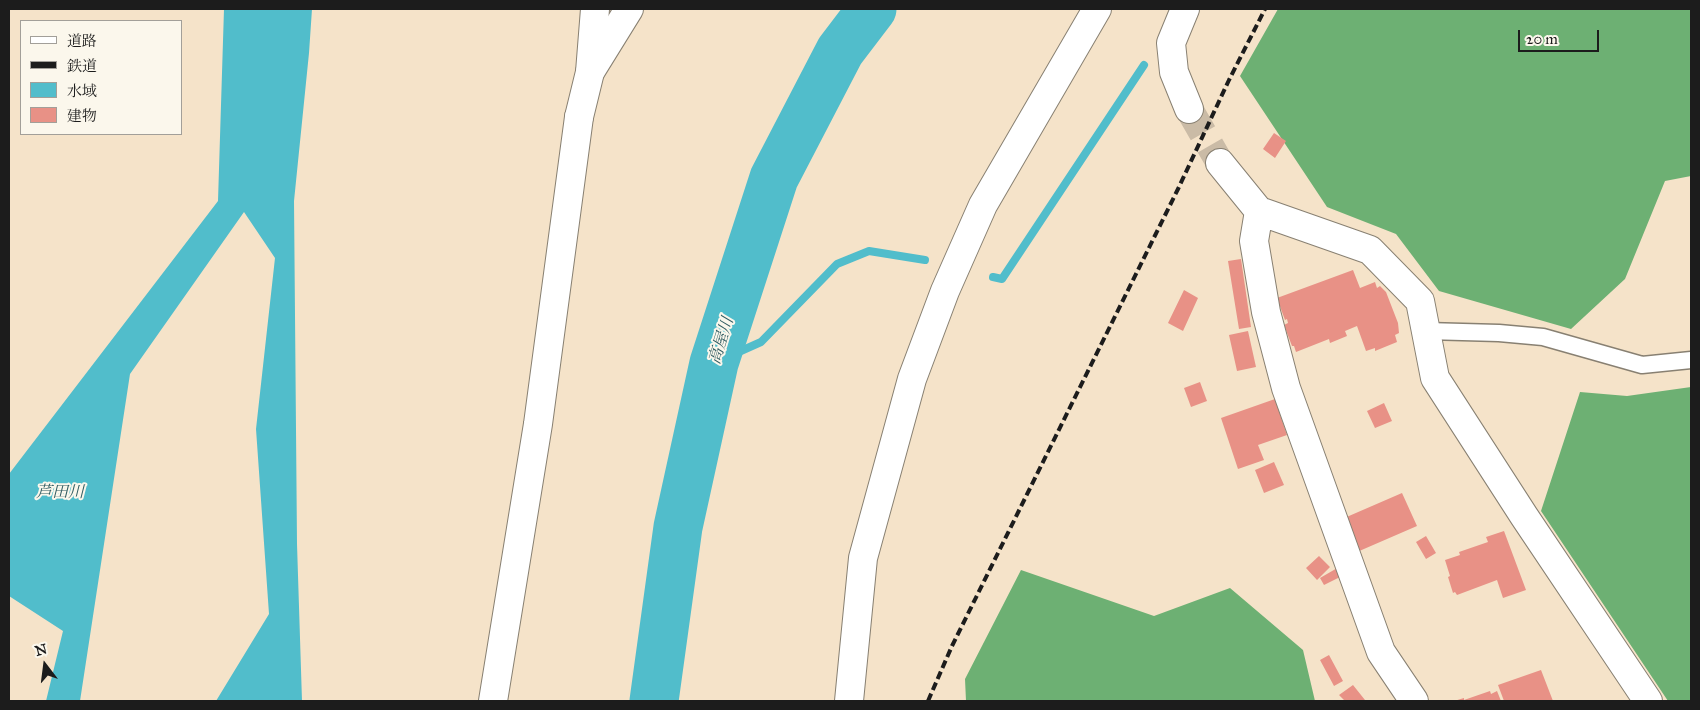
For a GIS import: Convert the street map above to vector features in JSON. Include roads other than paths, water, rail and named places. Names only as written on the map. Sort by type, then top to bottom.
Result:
[{"type":"street","points":[[493,701],[538,424],[579,117],[590,72],[595,9]]},
{"type":"street","points":[[590,72],[629,9]]},
{"type":"street","points":[[849,701],[863,558],[912,379],[945,291],[983,205],[1097,9]]},
{"type":"street","points":[[1185,9],[1171,43],[1174,72],[1190,109]]},
{"type":"street","points":[[1220,163],[1259,211],[1370,250],[1420,301],[1436,378],[1524,516],[1648,701]]},
{"type":"street","points":[[1259,211],[1254,241],[1266,312],[1286,388],[1381,652],[1414,701]]},
{"type":"lane","points":[[1426,331],[1499,333],[1543,337],[1642,365],[1691,360]]},
{"type":"water","name":"芦田川","points":[[224,9],[312,9],[294,201],[297,544],[302,701],[216,701],[269,614],[256,429],[275,258],[244,212],[130,374],[80,701],[46,701],[63,631],[9,596],[9,474],[218,201]]},
{"type":"waterway","name":"高屋川","points":[[654,701],[678,527],[714,363],[774,178],[840,51],[872,9]]},
{"type":"waterway","points":[[993,277],[1002,279],[1144,65]]},
{"type":"waterway","points":[[714,363],[761,342],[837,264],[869,251],[925,260]]},
{"type":"tunnel","points":[[1189,109],[1220,163]]},
{"type":"railway","points":[[928,701],[952,646],[1265,9]]}]
